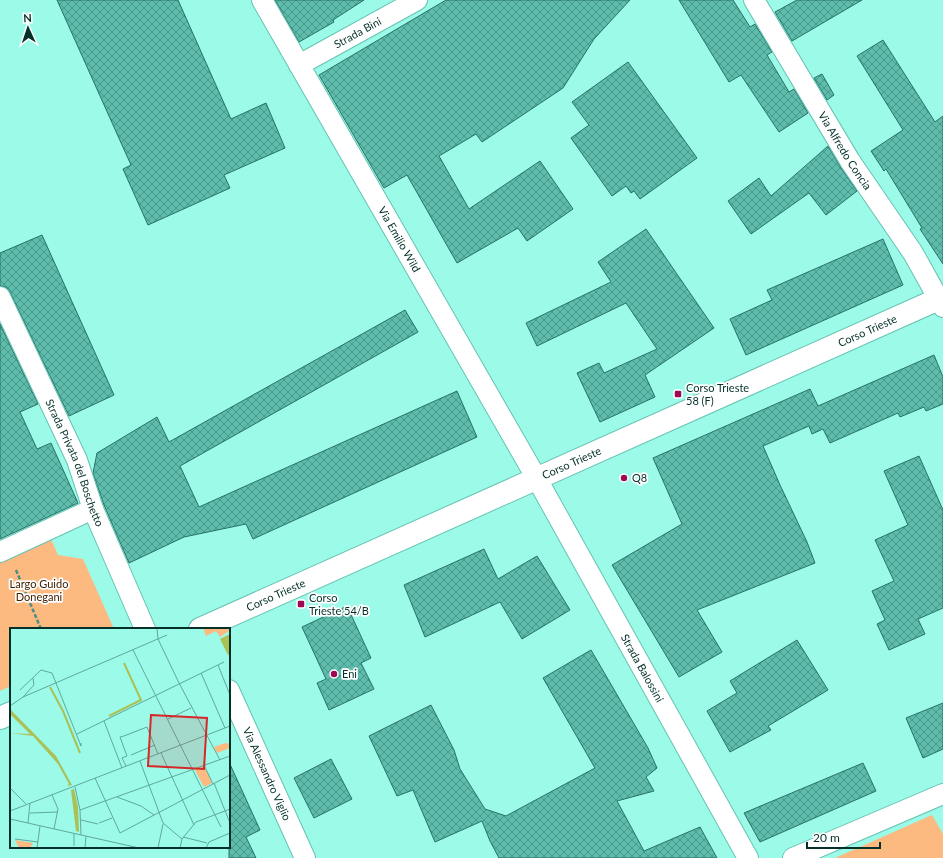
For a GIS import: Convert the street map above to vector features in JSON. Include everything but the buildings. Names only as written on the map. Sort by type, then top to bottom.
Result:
[{"type":"main road","name":"Corso Trieste","points":[[203,628],[941,301]]},
{"type":"main road","points":[[0,718],[10,713]]},
{"type":"street","name":"Via Emilio Wild","points":[[262,0],[537,479]]},
{"type":"street","name":"Strada Bini","points":[[299,65],[417,0]]},
{"type":"street","name":"Via Alfredo Concia","points":[[754,0],[850,162],[913,253],[941,301]]},
{"type":"street","name":"Strada Privata del Boschetto","points":[[0,298],[77,460],[93,509],[145,628]]},
{"type":"street","name":"Strada Balossini","points":[[537,479],[748,858]]},
{"type":"street","points":[[3,551],[93,509]]},
{"type":"street","name":"Via Alessandro Viglio","points":[[230,692],[305,858]]},
{"type":"street","points":[[793,858],[943,794]]},
{"type":"path","points":[[3,551],[41,628]]},
{"type":"green space","name":"Largo Guido Donegani","points":[[51,539],[58,555],[83,559],[114,628],[10,628],[10,686],[0,691],[0,562]]},
{"type":"green space","points":[[932,815],[943,834],[943,858],[835,858]]},
{"type":"place","name":"Corso Trieste 58 (F)","points":[[678,394]]},
{"type":"place","name":"Q8","points":[[624,478]]},
{"type":"place","name":"Corso Trieste 54/B","points":[[301,604]]},
{"type":"place","name":"Eni","points":[[334,674]]}]
